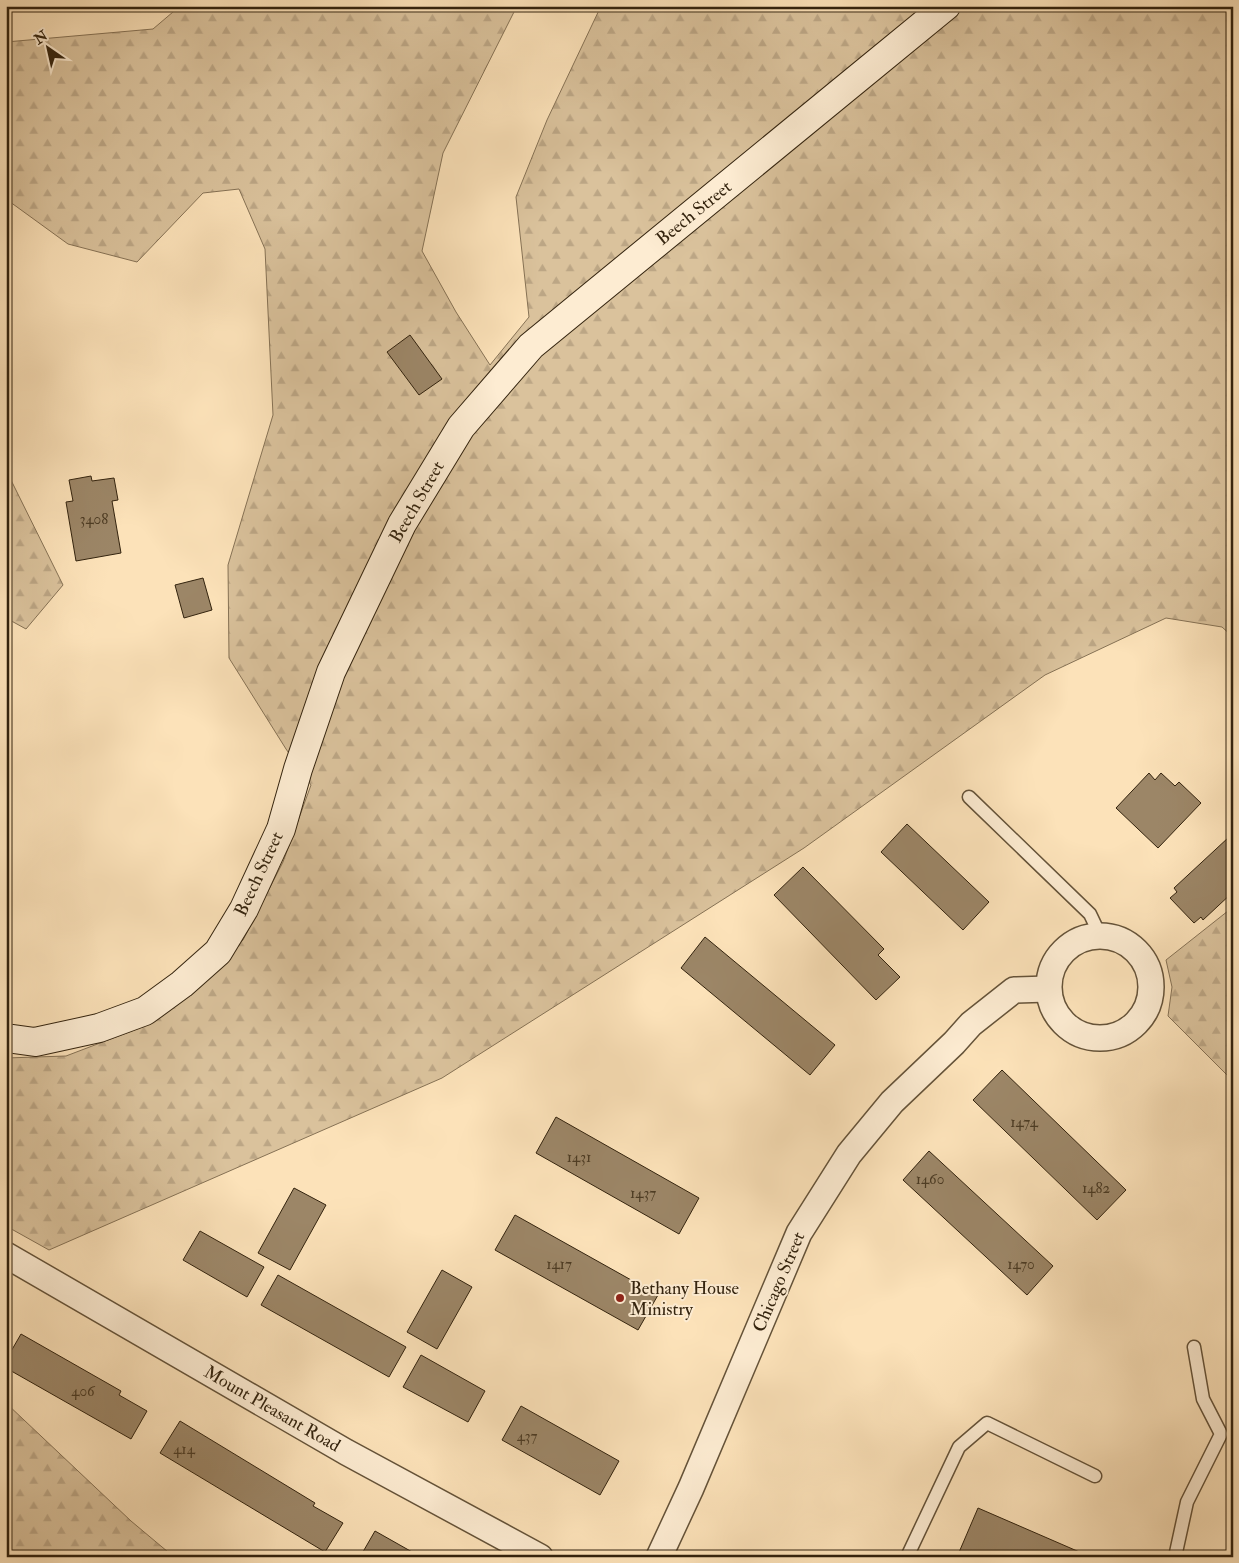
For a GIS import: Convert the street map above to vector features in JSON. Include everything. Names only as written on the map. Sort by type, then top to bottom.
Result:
[{"type":"street","name":"Beech Street","points":[[6,1038],[35,1042],[99,1028],[145,1011],[182,984],[218,952],[244,909],[281,829],[298,769],[331,672],[402,524],[461,427],[531,346],[946,6]]},
{"type":"street","points":[[1100,935],[1120,939],[1136,949],[1150,971],[1152,989],[1150,1002],[1137,1024],[1126,1032],[1110,1038],[1091,1038],[1072,1031],[1059,1019],[1052,1006],[1048,989],[1053,966],[1067,947],[1082,938],[1100,935]]},
{"type":"street","name":"Chicago Street","points":[[659,1557],[691,1488],[799,1233],[849,1154],[892,1102],[954,1043],[971,1024],[1014,990],[1048,989]]},
{"type":"street","name":"Mount Pleasant Road","points":[[6,1255],[346,1452],[540,1557]]},
{"type":"lane","points":[[969,797],[1090,914],[1100,935]]},
{"type":"lane","points":[[1175,1557],[1187,1502],[1221,1434],[1203,1400],[1194,1347]]},
{"type":"lane","points":[[908,1557],[959,1447],[987,1423],[1096,1476]]},
{"type":"green space","points":[[180,6],[517,6],[443,153],[422,251],[456,312],[490,365],[529,317],[516,197],[547,120],[601,6],[1233,6],[1233,637],[1222,627],[1166,618],[1045,675],[804,848],[442,1078],[49,1250],[6,1226],[6,1058],[66,1056],[142,1027],[194,990],[243,940],[283,862],[311,785],[229,658],[228,565],[273,415],[265,249],[239,189],[203,193],[137,262],[68,244],[6,199],[6,42],[153,29]]},
{"type":"green space","points":[[6,470],[63,585],[26,629],[6,618]]},
{"type":"green space","points":[[1233,907],[1233,1081],[1168,1016],[1172,987],[1166,960]]},
{"type":"green space","points":[[6,1403],[131,1521],[174,1557],[6,1557]]},
{"type":"building","points":[[410,335],[442,379],[419,395],[387,352]]},
{"type":"building","points":[[91,476],[92,481],[114,478],[118,500],[112,501],[121,553],[76,561],[66,502],[73,501],[69,480]]},
{"type":"building","points":[[203,578],[212,610],[184,618],[175,585]]},
{"type":"building","points":[[1149,773],[1155,780],[1161,773],[1175,786],[1179,782],[1201,803],[1158,848],[1116,808]]},
{"type":"building","points":[[907,824],[989,902],[963,930],[881,852]]},
{"type":"building","points":[[1229,837],[1233,841],[1233,892],[1203,920],[1201,917],[1194,923],[1170,898],[1177,892],[1174,888]]},
{"type":"building","points":[[803,867],[884,949],[878,955],[900,977],[876,1000],[774,895]]},
{"type":"building","points":[[705,937],[835,1045],[810,1075],[681,968]]},
{"type":"building","points":[[1002,1070],[1126,1190],[1097,1220],[973,1100]]},
{"type":"building","points":[[556,1117],[699,1198],[679,1234],[536,1153]]},
{"type":"building","points":[[929,1151],[1053,1266],[1027,1295],[903,1180]]},
{"type":"building","points":[[294,1188],[326,1205],[290,1270],[258,1253]]},
{"type":"building","points":[[515,1215],[658,1295],[638,1330],[495,1250]]},
{"type":"building","points":[[200,1231],[264,1267],[247,1297],[183,1260]]},
{"type":"building","points":[[442,1270],[472,1287],[437,1349],[407,1332]]},
{"type":"building","points":[[278,1275],[406,1347],[389,1377],[261,1305]]},
{"type":"building","points":[[21,1334],[121,1391],[119,1395],[147,1411],[131,1439],[6,1368],[6,1360]]},
{"type":"building","points":[[421,1355],[485,1391],[468,1422],[403,1387]]},
{"type":"building","points":[[521,1406],[619,1461],[600,1495],[502,1440]]},
{"type":"building","points":[[180,1421],[315,1503],[313,1506],[343,1523],[325,1552],[160,1453]]},
{"type":"building","points":[[978,1508],[1091,1557],[957,1557]]},
{"type":"building","points":[[375,1531],[421,1557],[360,1557]]},
{"type":"place","name":"Bethany House Ministry","points":[[620,1298]]}]
